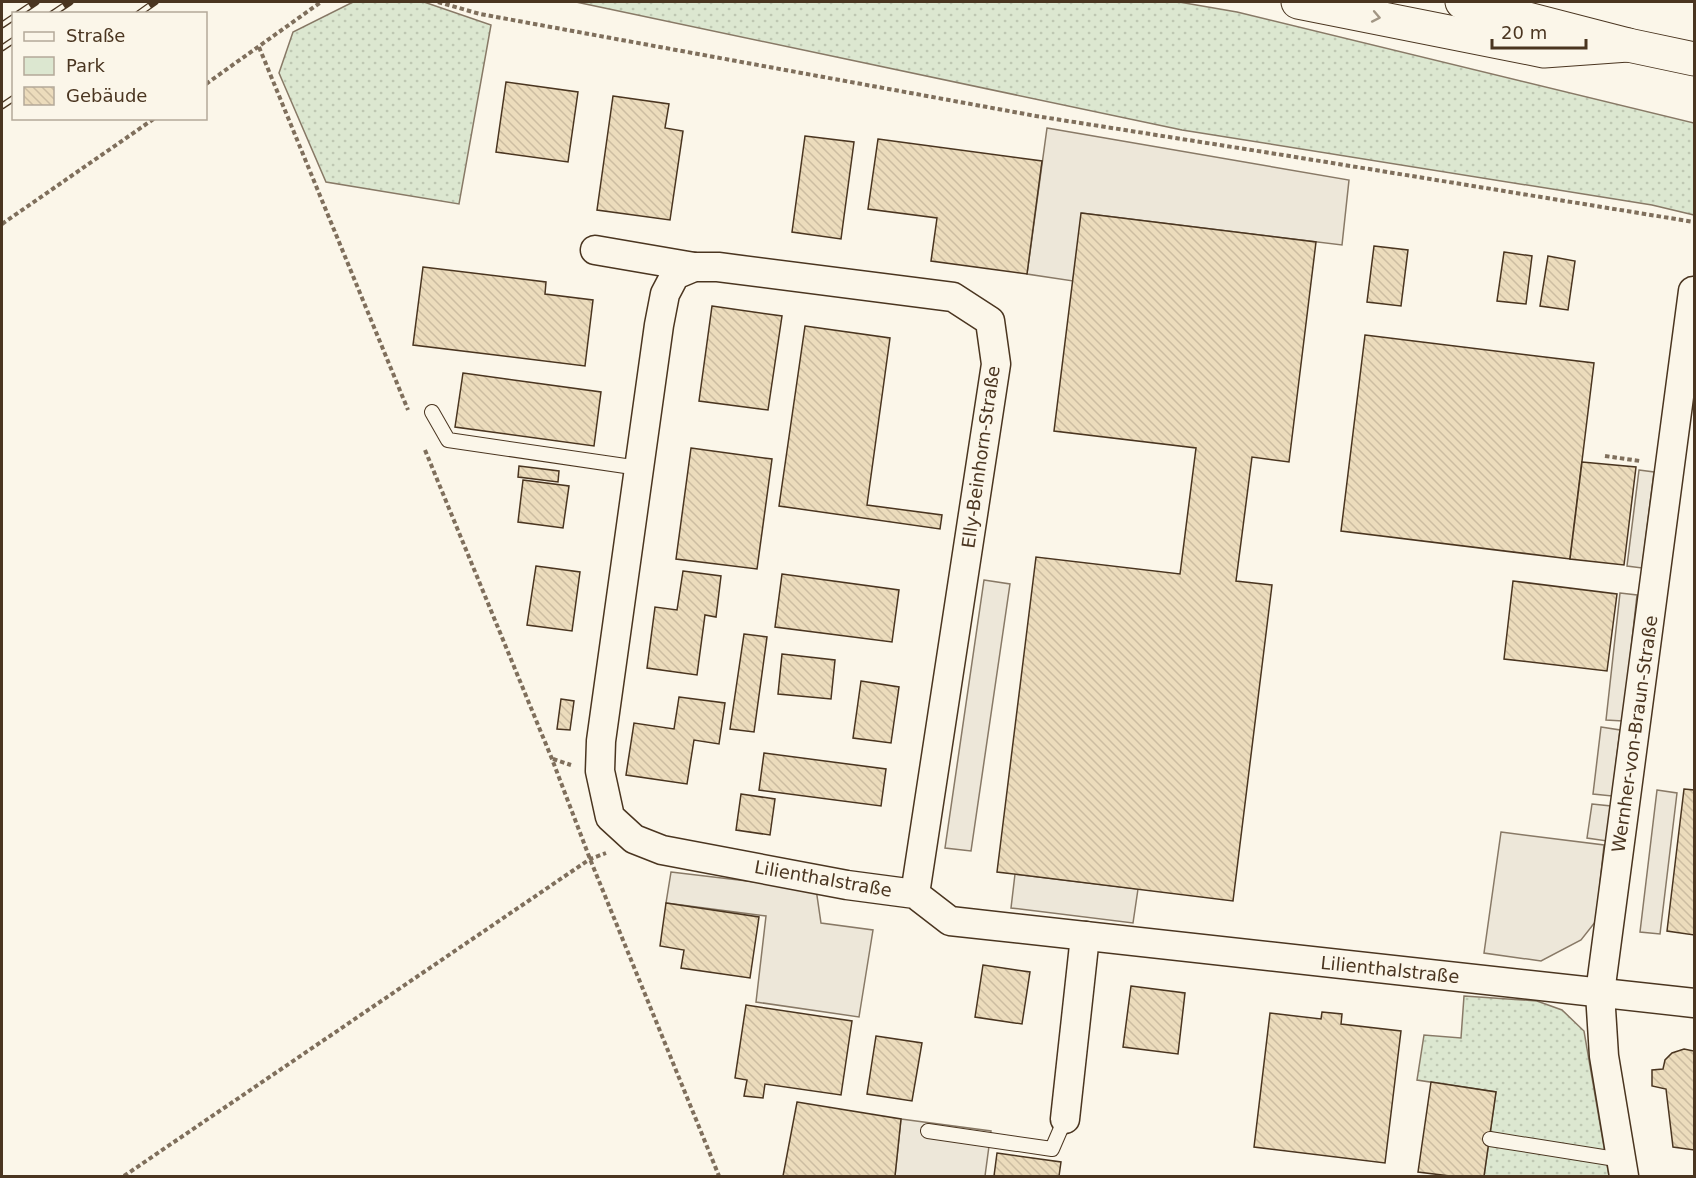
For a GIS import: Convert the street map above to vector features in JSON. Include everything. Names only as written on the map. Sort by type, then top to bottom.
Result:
[{"type":"highway","points":[[1298,2],[1544,51],[1628,45]]},
{"type":"highway","points":[[1462,2],[1628,45],[1695,59]]},
{"type":"street","name":"Elly-Beinhorn-Straße","points":[[595,250],[694,267],[718,267],[953,297],[990,321],[996,364],[915,894]]},
{"type":"street","points":[[639,468],[665,294],[675,275],[694,267]]},
{"type":"street","name":"Wernher-von-Braun-Straße","points":[[1623,1168],[1604,1056],[1600,993],[1693,291]]},
{"type":"street","name":"Lilienthalstraße","points":[[639,468],[601,741],[600,771],[610,817],[634,839],[662,850],[847,885],[915,894],[950,921],[1695,1004]]},
{"type":"street","points":[[1065,1119],[1085,936]]},
{"type":"lane","points":[[432,412],[448,440],[639,468]]},
{"type":"lane","points":[[928,1131],[1052,1149],[1065,1119]]},
{"type":"lane","points":[[1490,1139],[1623,1168]]},
{"type":"path","points":[[207,83],[321,2]]},
{"type":"path","points":[[438,2],[480,14],[1036,116],[1695,222]]},
{"type":"path","points":[[259,47],[412,419]]},
{"type":"path","points":[[2,224],[152,120]]},
{"type":"path","points":[[421,441],[552,759],[590,859],[719,1176]]},
{"type":"path","points":[[124,1176],[590,859]]},
{"type":"green space","points":[[353,2],[424,2],[491,25],[459,204],[326,182],[279,73],[293,32]]},
{"type":"green space","points":[[576,2],[1179,2],[1237,12],[1694,123],[1694,215],[1652,205],[1182,130]]},
{"type":"green space","points":[[1464,996],[1537,1001],[1562,1010],[1584,1031],[1609,1176],[1484,1176],[1496,1092],[1417,1080],[1424,1035],[1461,1038]]},
{"type":"shaded area","points":[[1047,128],[1349,180],[1342,245],[1082,213],[1073,281],[1027,274]]},
{"type":"shaded area","points":[[1639,470],[1654,472],[1642,568],[1627,566]]},
{"type":"shaded area","points":[[984,580],[1010,584],[971,851],[945,848]]},
{"type":"shaded area","points":[[1620,593],[1637,595],[1623,721],[1606,720]]},
{"type":"shaded area","points":[[1601,727],[1620,730],[1612,796],[1593,794]]},
{"type":"shaded area","points":[[1657,790],[1677,793],[1660,934],[1640,932]]},
{"type":"shaded area","points":[[1592,804],[1611,806],[1607,841],[1587,838]]},
{"type":"shaded area","points":[[1501,832],[1604,845],[1596,921],[1581,940],[1541,961],[1484,953]]},
{"type":"shaded area","points":[[671,872],[816,889],[821,923],[873,930],[859,1017],[756,1002],[766,916],[666,903]]},
{"type":"shaded area","points":[[1015,874],[1138,889],[1133,923],[1011,908]]},
{"type":"shaded area","points":[[901,1119],[991,1131],[985,1176],[895,1176]]},
{"type":"building","points":[[506,82],[578,92],[568,162],[496,152]]},
{"type":"building","points":[[613,96],[669,104],[665,128],[683,131],[670,220],[597,210]]},
{"type":"building","points":[[805,136],[854,142],[841,239],[792,232]]},
{"type":"building","points":[[878,139],[1042,161],[1027,274],[931,261],[937,218],[868,209]]},
{"type":"building","points":[[1081,213],[1316,242],[1289,462],[1252,457],[1236,581],[1272,585],[1233,901],[997,872],[1036,557],[1180,574],[1196,448],[1054,431]]},
{"type":"building","points":[[1374,246],[1408,250],[1401,306],[1367,302]]},
{"type":"building","points":[[1504,252],[1532,256],[1526,304],[1497,301]]},
{"type":"building","points":[[1548,256],[1575,261],[1568,310],[1540,306]]},
{"type":"building","points":[[423,267],[546,282],[545,294],[593,300],[585,366],[413,345]]},
{"type":"building","points":[[712,306],[782,316],[768,410],[699,401]]},
{"type":"building","points":[[805,326],[890,338],[867,505],[942,515],[940,529],[779,506]]},
{"type":"building","points":[[1365,335],[1594,363],[1570,559],[1341,531]]},
{"type":"building","points":[[463,373],[601,392],[594,446],[455,427]]},
{"type":"building","points":[[691,448],[772,459],[757,569],[676,559]]},
{"type":"building","points":[[1582,462],[1636,467],[1624,565],[1570,559]]},
{"type":"building","points":[[519,466],[559,471],[558,482],[518,477]]},
{"type":"building","points":[[523,480],[569,486],[563,528],[518,522]]},
{"type":"building","points":[[536,566],[580,572],[572,631],[527,625]]},
{"type":"building","points":[[683,571],[721,576],[716,617],[705,615],[697,675],[647,668],[655,607],[677,610]]},
{"type":"building","points":[[782,574],[899,590],[892,642],[775,627]]},
{"type":"building","points":[[1513,581],[1617,594],[1607,671],[1504,659]]},
{"type":"building","points":[[744,634],[767,637],[754,732],[730,729]]},
{"type":"building","points":[[782,654],[835,660],[831,699],[778,694]]},
{"type":"building","points":[[861,681],[899,687],[891,743],[853,738]]},
{"type":"building","points":[[679,697],[725,703],[719,744],[694,740],[687,784],[626,775],[634,723],[674,729]]},
{"type":"building","points":[[561,699],[574,701],[570,730],[557,729]]},
{"type":"building","points":[[764,753],[886,769],[881,806],[759,790]]},
{"type":"building","points":[[1684,789],[1694,790],[1694,935],[1667,931]]},
{"type":"building","points":[[741,794],[775,799],[770,835],[736,830]]},
{"type":"building","points":[[666,903],[759,917],[750,978],[681,968],[684,950],[660,946]]},
{"type":"building","points":[[983,965],[1030,972],[1022,1024],[975,1017]]},
{"type":"building","points":[[1131,986],[1185,993],[1178,1054],[1123,1047]]},
{"type":"building","points":[[746,1005],[852,1021],[841,1095],[765,1084],[763,1098],[744,1096],[747,1080],[735,1078]]},
{"type":"building","points":[[1322,1012],[1342,1014],[1341,1024],[1401,1031],[1385,1163],[1254,1147],[1270,1013],[1321,1019]]},
{"type":"building","points":[[876,1036],[922,1043],[912,1101],[867,1094]]},
{"type":"building","points":[[1684,1049],[1694,1051],[1694,1150],[1673,1147],[1666,1089],[1652,1086],[1652,1070],[1663,1069],[1665,1060],[1672,1053]]},
{"type":"building","points":[[1431,1082],[1496,1092],[1484,1176],[1450,1176],[1418,1172]]},
{"type":"building","points":[[797,1102],[901,1119],[895,1176],[783,1176]]},
{"type":"building","points":[[997,1153],[1061,1162],[1059,1176],[994,1176]]},
{"type":"railway","points":[[21,12],[36,2]]},
{"type":"railway","points":[[55,12],[70,2]]},
{"type":"railway","points":[[141,12],[155,2]]},
{"type":"railway","points":[[2,25],[12,18]]},
{"type":"railway","points":[[2,48],[12,41]]},
{"type":"railway","points":[[2,106],[12,99]]}]
